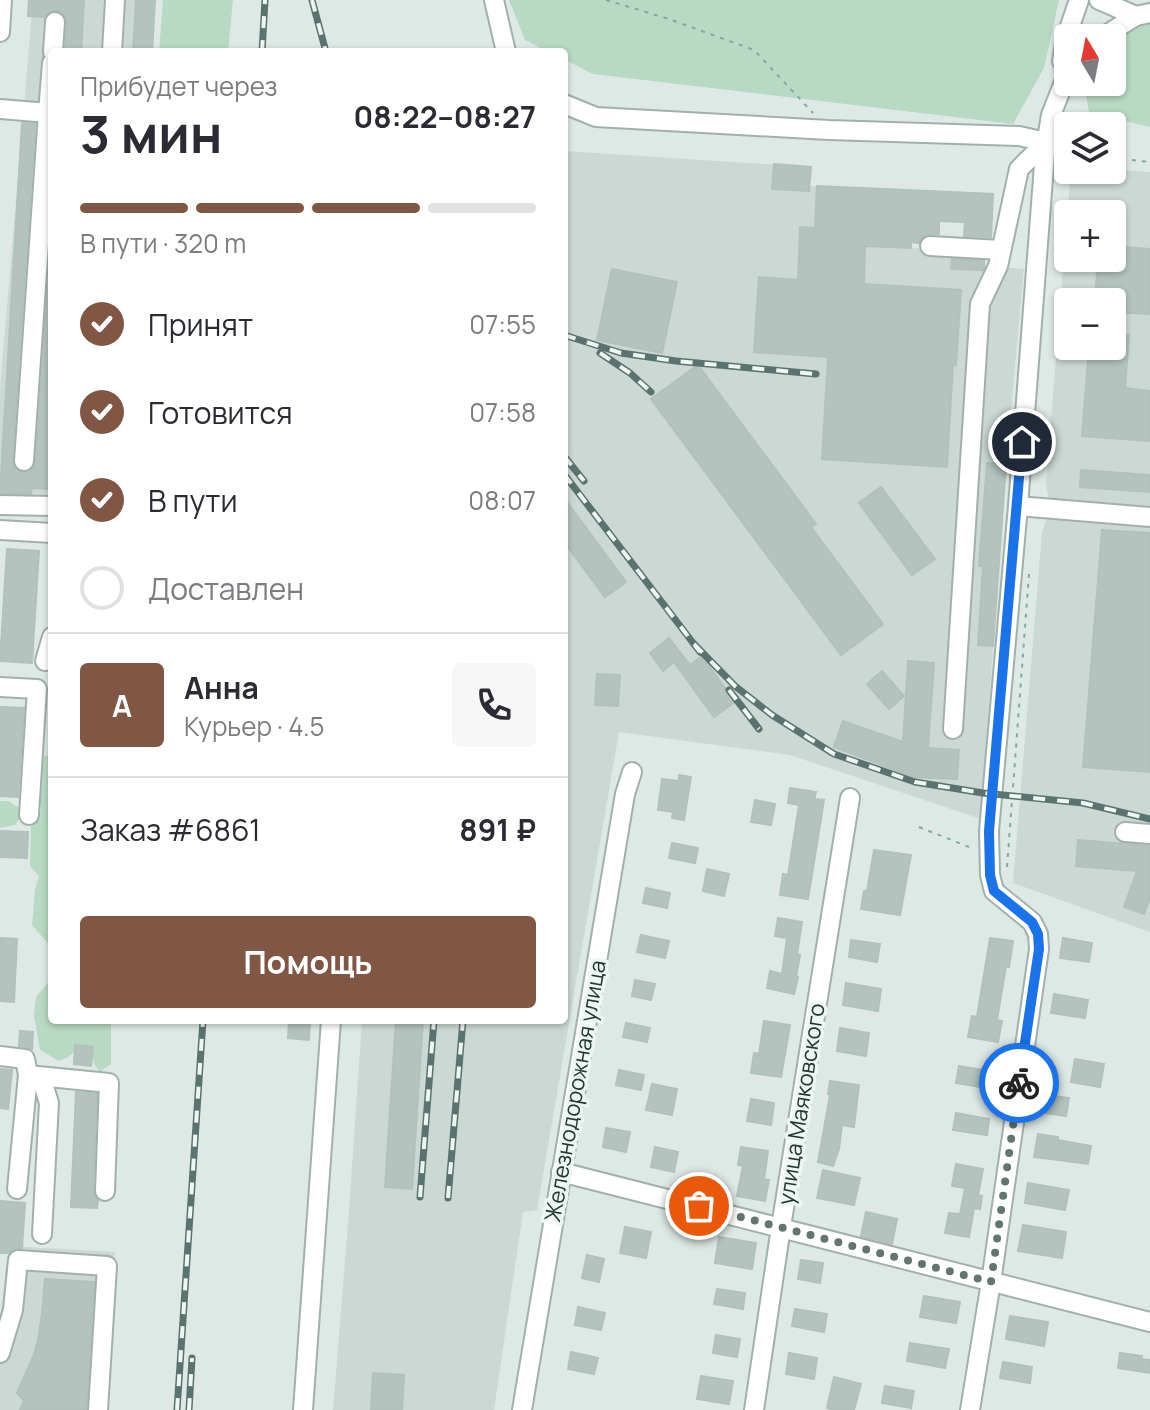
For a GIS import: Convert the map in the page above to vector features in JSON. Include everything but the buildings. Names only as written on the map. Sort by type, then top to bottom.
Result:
[{"type":"street","points":[[0,32],[2,0]]},
{"type":"street","points":[[112,48],[115,0]]},
{"type":"street","points":[[494,0],[505,48]]},
{"type":"street","points":[[1071,24],[1079,0]]},
{"type":"street","points":[[1099,0],[1143,15]]},
{"type":"street","points":[[53,48],[55,22]]},
{"type":"street","points":[[970,1410],[1039,949],[1038,934],[1032,922],[994,891],[990,875],[989,831],[1045,147],[1058,96]]},
{"type":"street","points":[[568,106],[596,117],[829,130],[1019,136],[1045,147]]},
{"type":"street","points":[[0,109],[48,113],[24,461]]},
{"type":"street","points":[[953,729],[980,304],[998,266],[1019,169],[1045,147]]},
{"type":"street","points":[[930,246],[1001,250]]},
{"type":"street","points":[[0,505],[48,506]]},
{"type":"street","points":[[1018,506],[1150,517]]},
{"type":"street","points":[[0,530],[48,533]]},
{"type":"street","points":[[45,661],[48,651]]},
{"type":"street","points":[[0,687],[37,689],[29,815]]},
{"type":"street","name":"Железнодорожная улица","points":[[522,1410],[625,794],[632,772]]},
{"type":"street","name":"улица Маяковского","points":[[754,1410],[850,798]]},
{"type":"street","points":[[1125,832],[1150,834]]},
{"type":"street","points":[[303,1410],[331,1024]]},
{"type":"street","points":[[0,1056],[25,1059],[49,1103],[42,1234]]},
{"type":"street","points":[[17,1189],[34,1076]]},
{"type":"street","points":[[34,1076],[109,1083],[105,1191]]},
{"type":"street","points":[[561,1172],[1150,1322]]},
{"type":"street","points":[[0,1353],[13,1310],[18,1260],[107,1266],[98,1410]]},
{"type":"path","points":[[606,0],[754,50],[829,130]]},
{"type":"path","points":[[1126,159],[1150,162]]},
{"type":"path","points":[[1007,866],[1014,783]]},
{"type":"path","points":[[919,827],[989,856]]},
{"type":"shaded area","points":[[33,0],[149,0],[147,48],[48,48],[48,501],[0,498],[0,389]]},
{"type":"shaded area","points":[[568,151],[811,167],[810,186],[913,190],[911,248],[985,253],[984,266],[1024,269],[1006,464],[981,819],[790,755],[619,732],[537,1210],[523,1212],[494,1410],[333,1410],[362,1024],[568,1024]]},
{"type":"shaded area","points":[[1126,170],[1150,172],[1150,932],[1013,883],[1042,532],[1050,509],[1046,483],[1056,360],[1126,360],[1126,288],[1062,288],[1063,272],[1126,272],[1126,200],[1069,200],[1070,184],[1126,184]]},
{"type":"shaded area","points":[[9,1246],[115,1252],[106,1410],[0,1410],[0,1320]]},
{"type":"green space","points":[[163,0],[233,0],[228,48],[159,48]]},
{"type":"green space","points":[[509,0],[1059,0],[1044,68],[1013,124],[593,74],[568,61],[568,48],[541,48],[525,40]]},
{"type":"green space","points":[[1150,21],[1150,127],[1126,121],[1126,112],[1089,112],[1086,96],[1126,96],[1126,33]]},
{"type":"green space","points":[[48,756],[48,943],[32,925],[39,876],[30,866],[31,826],[40,819],[41,807],[35,800],[38,757]]},
{"type":"green space","points":[[0,801],[9,801],[20,809],[15,825],[0,828]]},
{"type":"green space","points":[[48,983],[48,1024],[111,1024],[111,1064],[100,1072],[94,1064],[92,1051],[79,1048],[59,1061],[40,1050],[34,1016],[36,997]]},
{"type":"railway","points":[[262,48],[265,0]]},
{"type":"railway","points":[[312,0],[325,48]]},
{"type":"railway","points":[[568,336],[621,353],[816,374]]},
{"type":"railway","points":[[600,353],[651,392]]},
{"type":"railway","points":[[568,461],[584,481]]},
{"type":"railway","points":[[568,479],[700,652]]},
{"type":"railway","points":[[694,644],[735,686],[772,715],[834,754],[915,782],[983,793],[1083,803],[1150,819]]},
{"type":"railway","points":[[729,690],[759,729]]},
{"type":"railway","points":[[177,1410],[203,1024]]},
{"type":"railway","points":[[420,1197],[434,1024]]},
{"type":"railway","points":[[448,1198],[463,1024]]},
{"type":"railway","points":[[189,1410],[192,1358]]},
{"type":"way so far","points":[[699,1206],[991,1282],[1019,1083]]},
{"type":"route","points":[[1019,1083],[1039,949],[1038,934],[1032,922],[994,891],[990,875],[989,831],[1022,442]]}]
